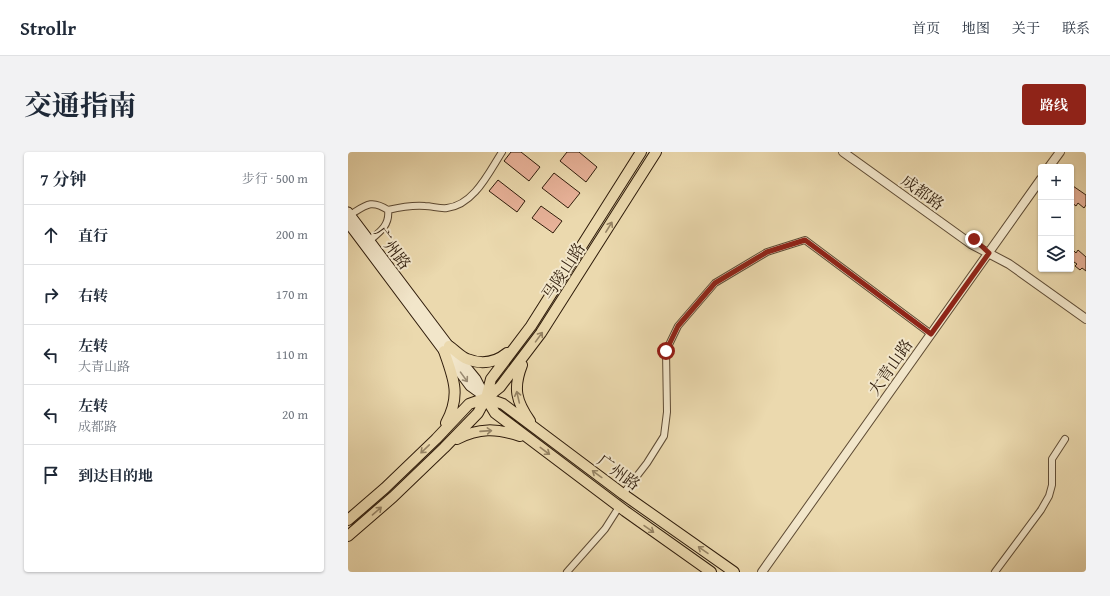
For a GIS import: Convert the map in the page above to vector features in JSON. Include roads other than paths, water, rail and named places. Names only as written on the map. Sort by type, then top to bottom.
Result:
[{"type":"main road","name":"马陵山路","points":[[348,536],[393,497],[478,413],[486,398],[491,379],[536,320],[641,152]]},
{"type":"main road","name":"马陵山路","points":[[348,520],[385,488],[439,436],[469,404],[486,398],[500,387],[541,333],[656,152]]},
{"type":"main road","name":"广州路","points":[[349,217],[369,241],[447,348]]},
{"type":"main road","name":"广州路","points":[[349,217],[447,348],[476,379],[495,413],[619,507],[711,572]]},
{"type":"main road","points":[[447,348],[467,359],[482,363],[498,360],[518,344]]},
{"type":"main road","points":[[439,436],[451,413],[455,395],[454,378],[447,348]]},
{"type":"main road","points":[[525,355],[517,378],[517,395],[523,411],[536,430]]},
{"type":"main road","name":"广州路","points":[[486,398],[503,404],[623,494],[734,572]]},
{"type":"main road","points":[[449,443],[469,433],[487,430],[505,431],[530,440]]},
{"type":"street","points":[[349,217],[370,204],[380,205],[388,210],[411,206],[447,208],[464,202],[477,191],[502,152]]},
{"type":"street","name":"成都路","points":[[843,152],[971,244],[1009,264],[1086,319]]},
{"type":"street","name":"成都路","points":[[850,152],[974,239],[1005,268],[1086,325]]},
{"type":"street","points":[[1051,164],[1060,152]]},
{"type":"street","name":"大青山路","points":[[762,572],[1038,183]]},
{"type":"street","points":[[369,241],[385,227],[389,217],[388,210]]},
{"type":"street","points":[[623,494],[647,463],[664,436],[667,412],[666,351],[678,326],[715,283],[767,252],[805,240],[931,334]]},
{"type":"street","points":[[995,572],[1041,510],[1052,485],[1052,459],[1065,439]]},
{"type":"street","points":[[567,572],[605,529],[619,507]]}]
